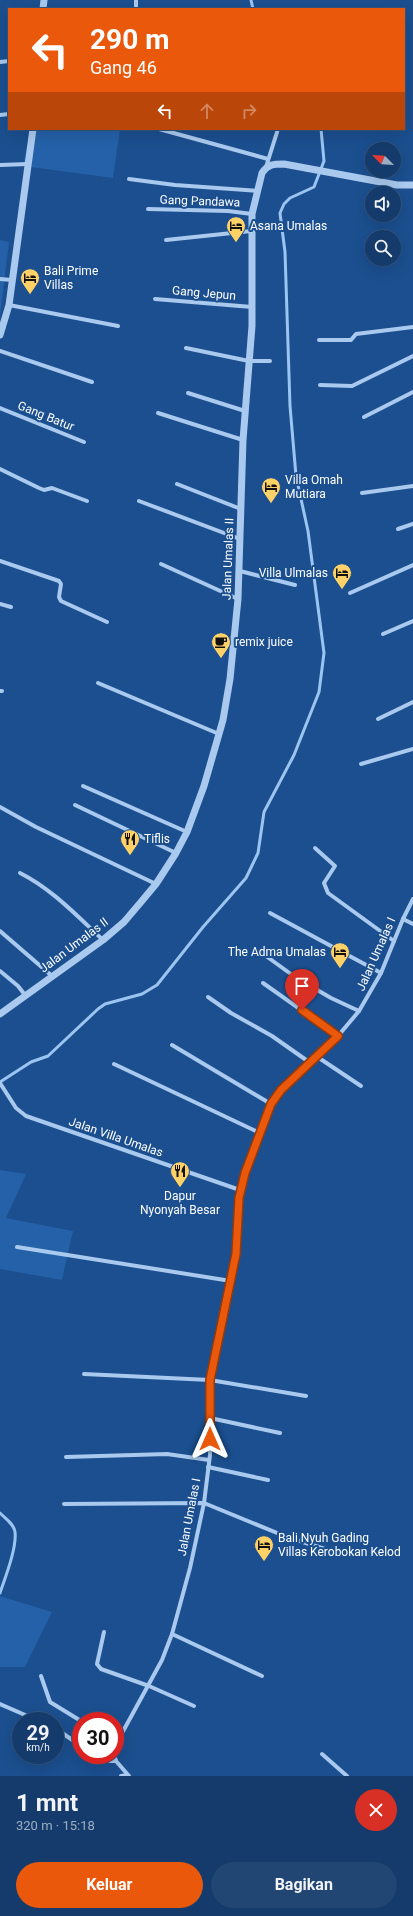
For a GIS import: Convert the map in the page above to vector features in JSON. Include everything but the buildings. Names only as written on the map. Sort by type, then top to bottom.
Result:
[{"type":"street","points":[[0,333],[9,305],[33,130]]},
{"type":"street","points":[[163,130],[268,159]]},
{"type":"street","points":[[266,167],[278,130]]},
{"type":"street","points":[[0,165],[28,164]]},
{"type":"street","points":[[266,167],[274,164],[284,164],[396,185],[413,186]]},
{"type":"street","name":"Jalan Umalas II","points":[[0,1014],[103,940],[124,922],[156,884],[176,853],[187,832],[204,786],[219,734],[230,678],[240,571],[242,440],[252,307],[252,214],[262,172],[266,167]]},
{"type":"street","points":[[129,178],[175,185],[258,191]]},
{"type":"street","name":"Gang Pandawa","points":[[148,209],[228,211],[252,214]]},
{"type":"street","points":[[166,240],[251,231]]},
{"type":"street","points":[[0,278],[12,280]]},
{"type":"street","name":"Gang Jepun","points":[[155,299],[252,307]]},
{"type":"street","points":[[9,305],[118,326]]},
{"type":"street","points":[[319,340],[351,340],[356,334],[413,327]]},
{"type":"street","points":[[186,348],[249,361],[270,361]]},
{"type":"street","points":[[0,351],[92,382]]},
{"type":"street","points":[[320,385],[352,386],[413,356]]},
{"type":"street","points":[[364,417],[413,392]]},
{"type":"street","points":[[188,393],[245,411]]},
{"type":"street","name":"Gang Batur","points":[[0,408],[84,442]]},
{"type":"street","points":[[158,413],[242,440]]},
{"type":"street","points":[[0,469],[44,490],[52,488],[87,501]]},
{"type":"street","points":[[178,484],[240,509]]},
{"type":"street","points":[[362,493],[413,486]]},
{"type":"street","points":[[139,501],[240,539]]},
{"type":"street","points":[[398,529],[413,524]]},
{"type":"street","points":[[0,561],[58,581],[61,585],[59,597],[61,601],[107,622]]},
{"type":"street","points":[[161,564],[238,598]]},
{"type":"street","points":[[350,593],[413,566]]},
{"type":"street","points":[[240,571],[295,585]]},
{"type":"street","points":[[0,604],[11,607]]},
{"type":"street","points":[[383,634],[413,621]]},
{"type":"street","points":[[98,683],[219,734]]},
{"type":"street","points":[[378,719],[413,702]]},
{"type":"street","points":[[361,764],[413,749]]},
{"type":"street","points":[[83,786],[187,832]]},
{"type":"street","points":[[75,805],[176,853]]},
{"type":"street","points":[[0,807],[156,884]]},
{"type":"street","points":[[315,848],[335,866],[324,883],[328,893],[394,941]]},
{"type":"street","points":[[20,873],[52,894],[103,940]]},
{"type":"street","name":"Jalan Umalas I","points":[[124,1727],[149,1686],[162,1660],[172,1634],[190,1568],[204,1503],[209,1460],[210,1380],[236,1254],[240,1190],[271,1104],[281,1090],[338,1036],[359,1011],[380,973],[413,899]]},
{"type":"street","points":[[270,913],[380,973]]},
{"type":"street","points":[[403,919],[413,924]]},
{"type":"street","points":[[0,931],[52,976]]},
{"type":"street","points":[[266,956],[331,998],[359,1011]]},
{"type":"street","points":[[0,971],[18,986],[25,995]]},
{"type":"street","points":[[263,983],[338,1036]]},
{"type":"street","points":[[208,997],[231,1013],[272,1036],[309,1062]]},
{"type":"street","points":[[172,1045],[271,1104]]},
{"type":"street","points":[[316,1056],[361,1086]]},
{"type":"street","points":[[114,1064],[260,1133]]},
{"type":"street","name":"Jalan Villa Umalas","points":[[0,1084],[16,1108],[26,1116],[240,1190]]},
{"type":"street","points":[[17,1247],[231,1281]]},
{"type":"street","points":[[84,1374],[210,1380],[306,1396]]},
{"type":"street","points":[[210,1418],[280,1433]]},
{"type":"street","points":[[66,1457],[167,1454],[209,1460]]},
{"type":"street","points":[[208,1467],[268,1480]]},
{"type":"street","points":[[64,1504],[204,1503],[287,1537],[325,1548]]},
{"type":"street","points":[[104,1632],[98,1667],[109,1673],[149,1686],[194,1706]]},
{"type":"street","points":[[172,1634],[262,1676]]},
{"type":"street","points":[[41,1676],[50,1702],[72,1716]]},
{"type":"street","points":[[0,1704],[18,1712]]},
{"type":"street","points":[[322,1754],[347,1776]]},
{"type":"street","points":[[119,1764],[128,1775]]},
{"type":"street","points":[[121,1776],[128,1775]]},
{"type":"shaded area","points":[[30,130],[120,130],[113,178],[23,166]]},
{"type":"shaded area","points":[[0,240],[9,242],[0,317]]},
{"type":"shaded area","points":[[0,1170],[26,1174],[6,1218],[73,1231],[62,1280],[0,1269]]},
{"type":"shaded area","points":[[0,1596],[52,1612],[25,1667],[0,1667]]},
{"type":"waterway","points":[[251,0],[253,8]]},
{"type":"waterway","points":[[0,1082],[31,1062],[48,1056],[105,1004],[142,994],[157,985],[203,927],[246,878],[258,853],[264,812],[294,755],[319,692],[324,653],[308,531],[296,476],[290,406],[285,252],[280,213],[284,204],[290,198],[314,187],[324,161],[321,130]]},
{"type":"waterway","points":[[0,1513],[13,1526],[15,1532],[14,1546],[10,1563],[0,1593]]},
{"type":"place","name":"Asana Umalas","points":[[236,243]]},
{"type":"place","name":"Bali Prime Villas","points":[[30,295]]},
{"type":"place","name":"Villa Omah Mutiara","points":[[271,504]]},
{"type":"place","name":"Villa Ulmalas","points":[[342,590]]},
{"type":"place","name":"remix juice","points":[[221,659]]},
{"type":"place","name":"Tiflis","points":[[130,856]]},
{"type":"place","name":"The Adma Umalas","points":[[340,969]]},
{"type":"place","name":"Dapur Nyonyah Besar","points":[[180,1188]]},
{"type":"place","name":"Bali Nyuh Gading Villas Kerobokan Kelod","points":[[264,1562]]},
{"type":"route","points":[[210,1439],[210,1380],[236,1254],[239,1198],[245,1173],[271,1104],[290,1080],[338,1036],[302,1010]]}]
